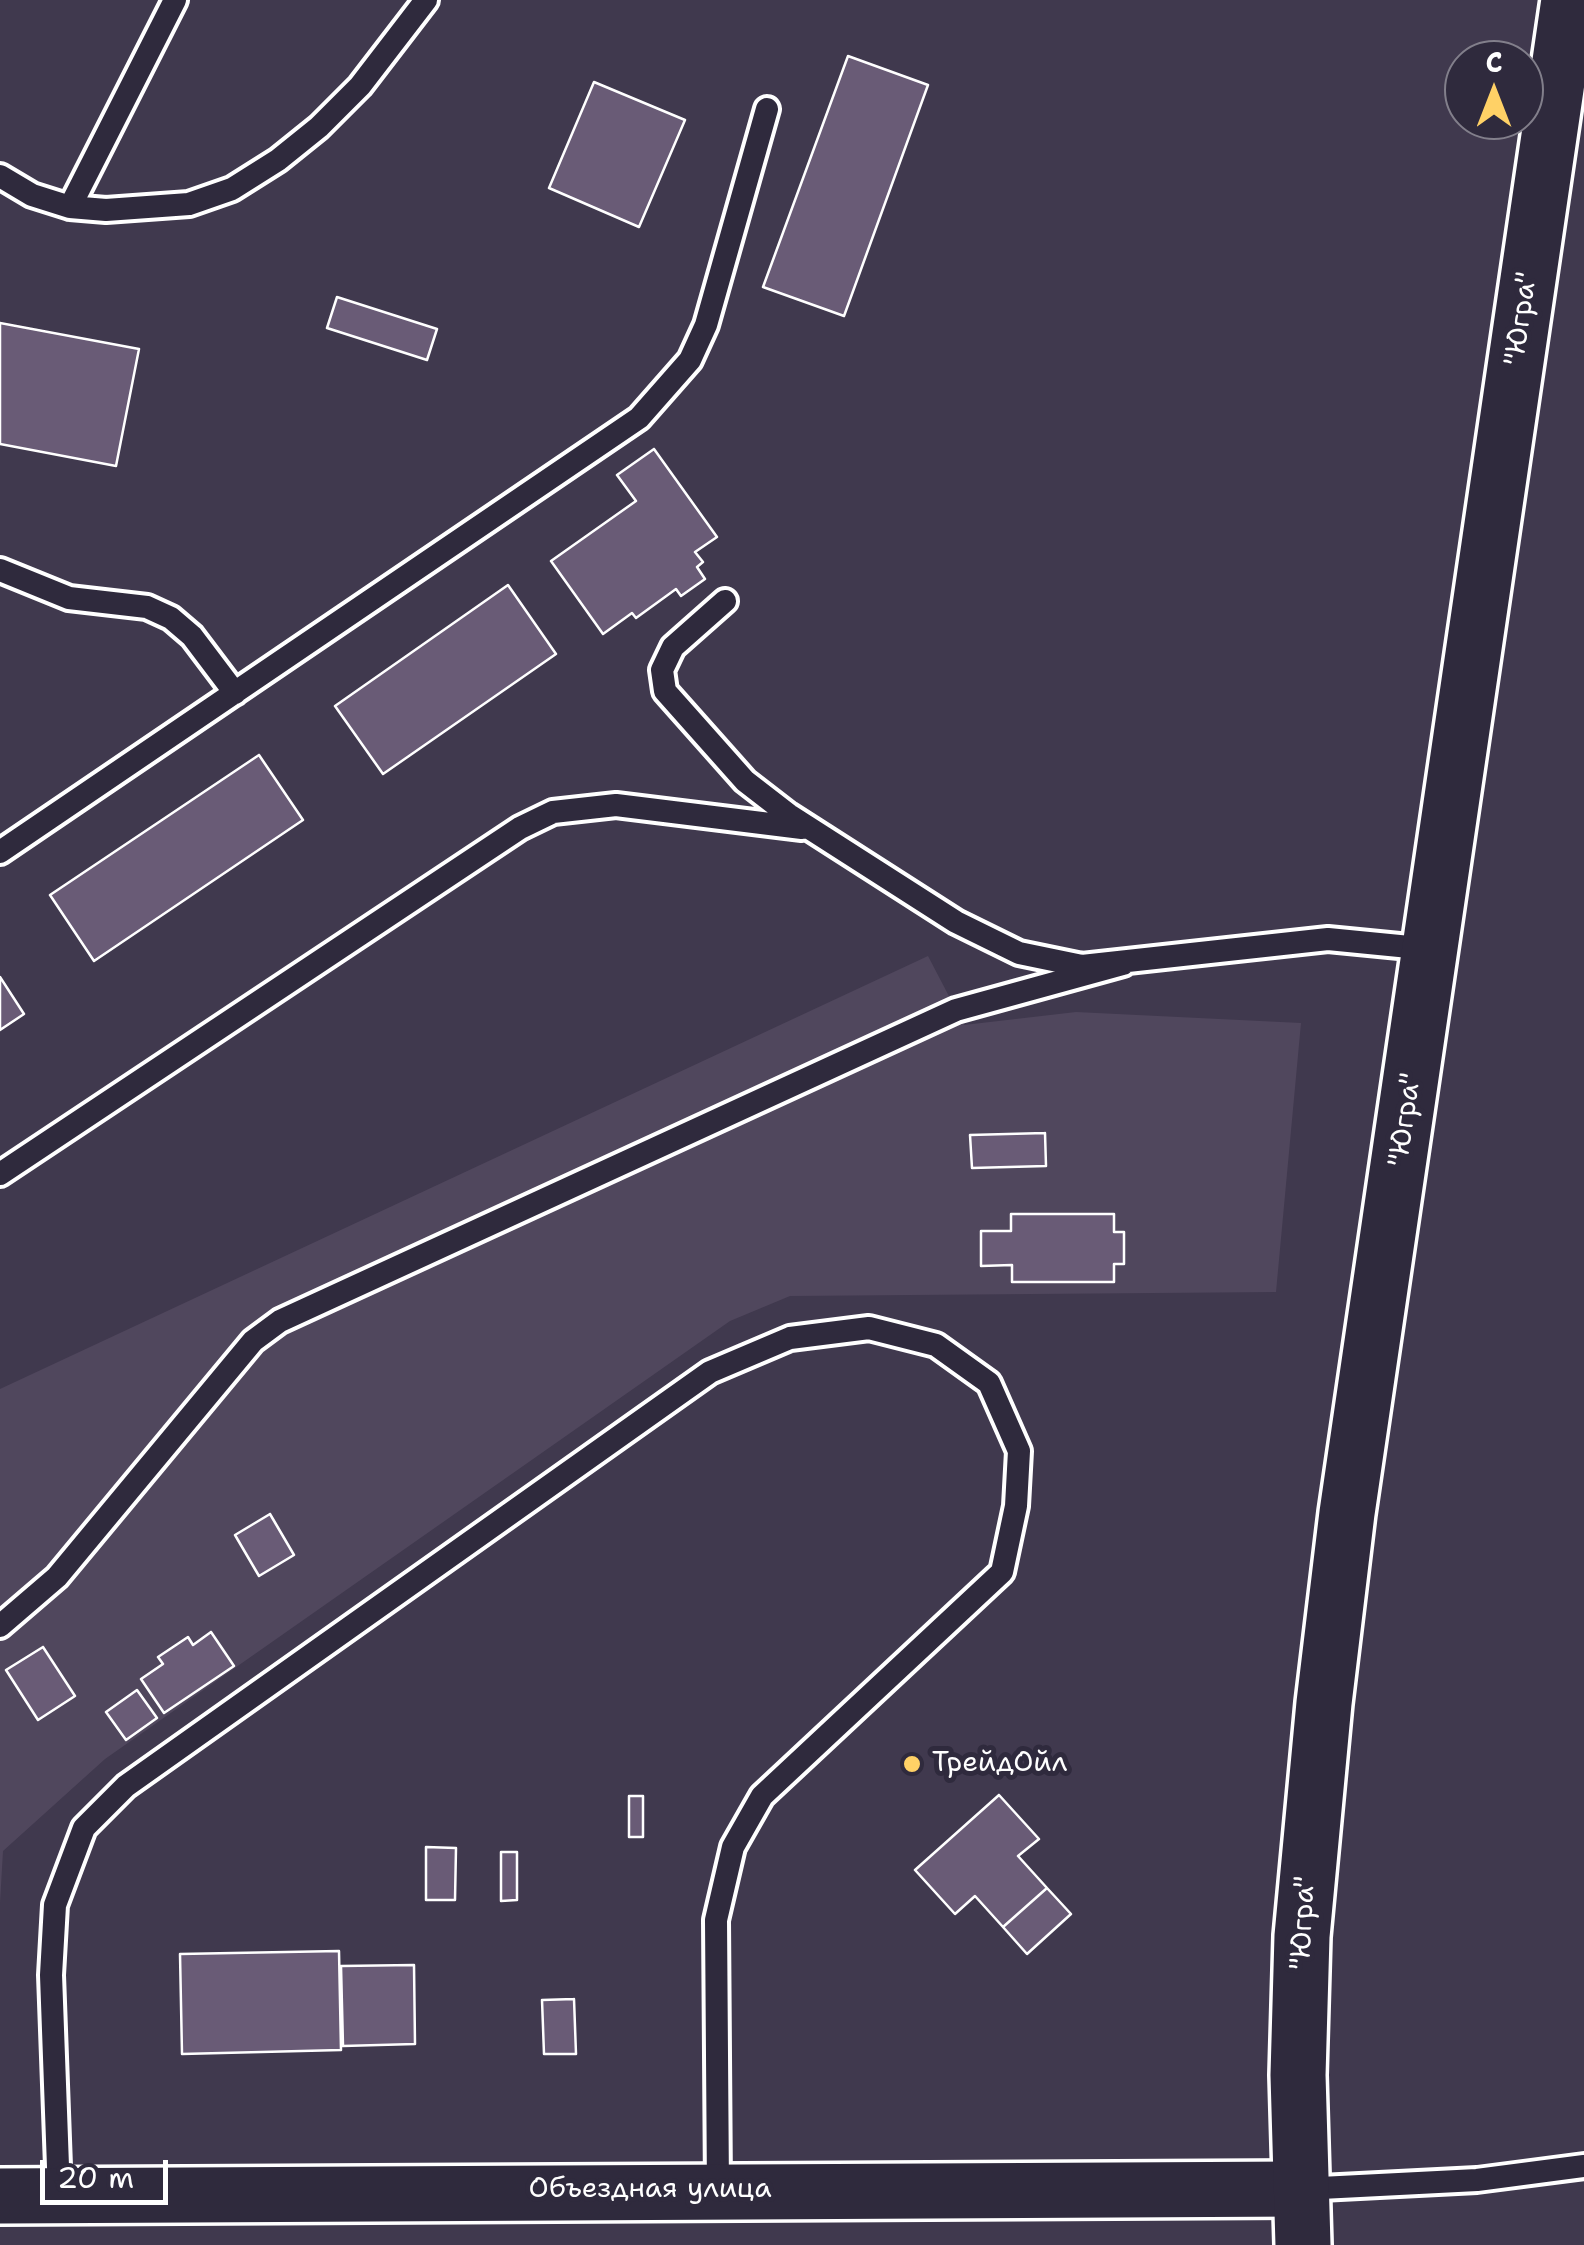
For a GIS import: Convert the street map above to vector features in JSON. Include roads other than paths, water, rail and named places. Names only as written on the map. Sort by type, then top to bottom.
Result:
[{"type":"main road","name":"\"Югра\"","points":[[1304,2245],[1298,2076],[1310,1820],[1346,1514],[1569,0]]},
{"type":"main road","name":"Объездная улица","points":[[0,2196],[1301,2189]]},
{"type":"lane","points":[[70,206],[175,0]]},
{"type":"lane","points":[[0,176],[32,194],[70,206],[148,210],[189,204],[232,189],[278,160],[319,127],[360,86],[426,0]]},
{"type":"lane","points":[[0,852],[602,444],[664,393],[690,360],[706,325],[767,109]]},
{"type":"lane","points":[[0,570],[70,598],[147,607],[171,618],[192,636],[236,693]]},
{"type":"lane","points":[[725,601],[673,647],[662,670],[664,690],[744,781],[810,829],[956,922],[1019,953],[1069,965],[1122,964],[1328,940],[1430,948]]},
{"type":"lane","points":[[0,1174],[520,828],[552,812],[616,805],[810,829]]},
{"type":"lane","points":[[0,1626],[57,1576],[252,1340],[280,1321],[956,1010],[1122,964]]},
{"type":"lane","points":[[60,2194],[51,1975],[55,1905],[84,1828],[126,1786],[710,1372],[790,1338],[868,1328],[936,1345],[989,1383],[1019,1451],[1016,1506],[1002,1572],[762,1796],[733,1847],[716,1920],[718,2190]]},
{"type":"lane","points":[[1301,2189],[1477,2180],[1584,2166]]},
{"type":"place","name":"ТрейдОйл","points":[[912,1764]]}]
